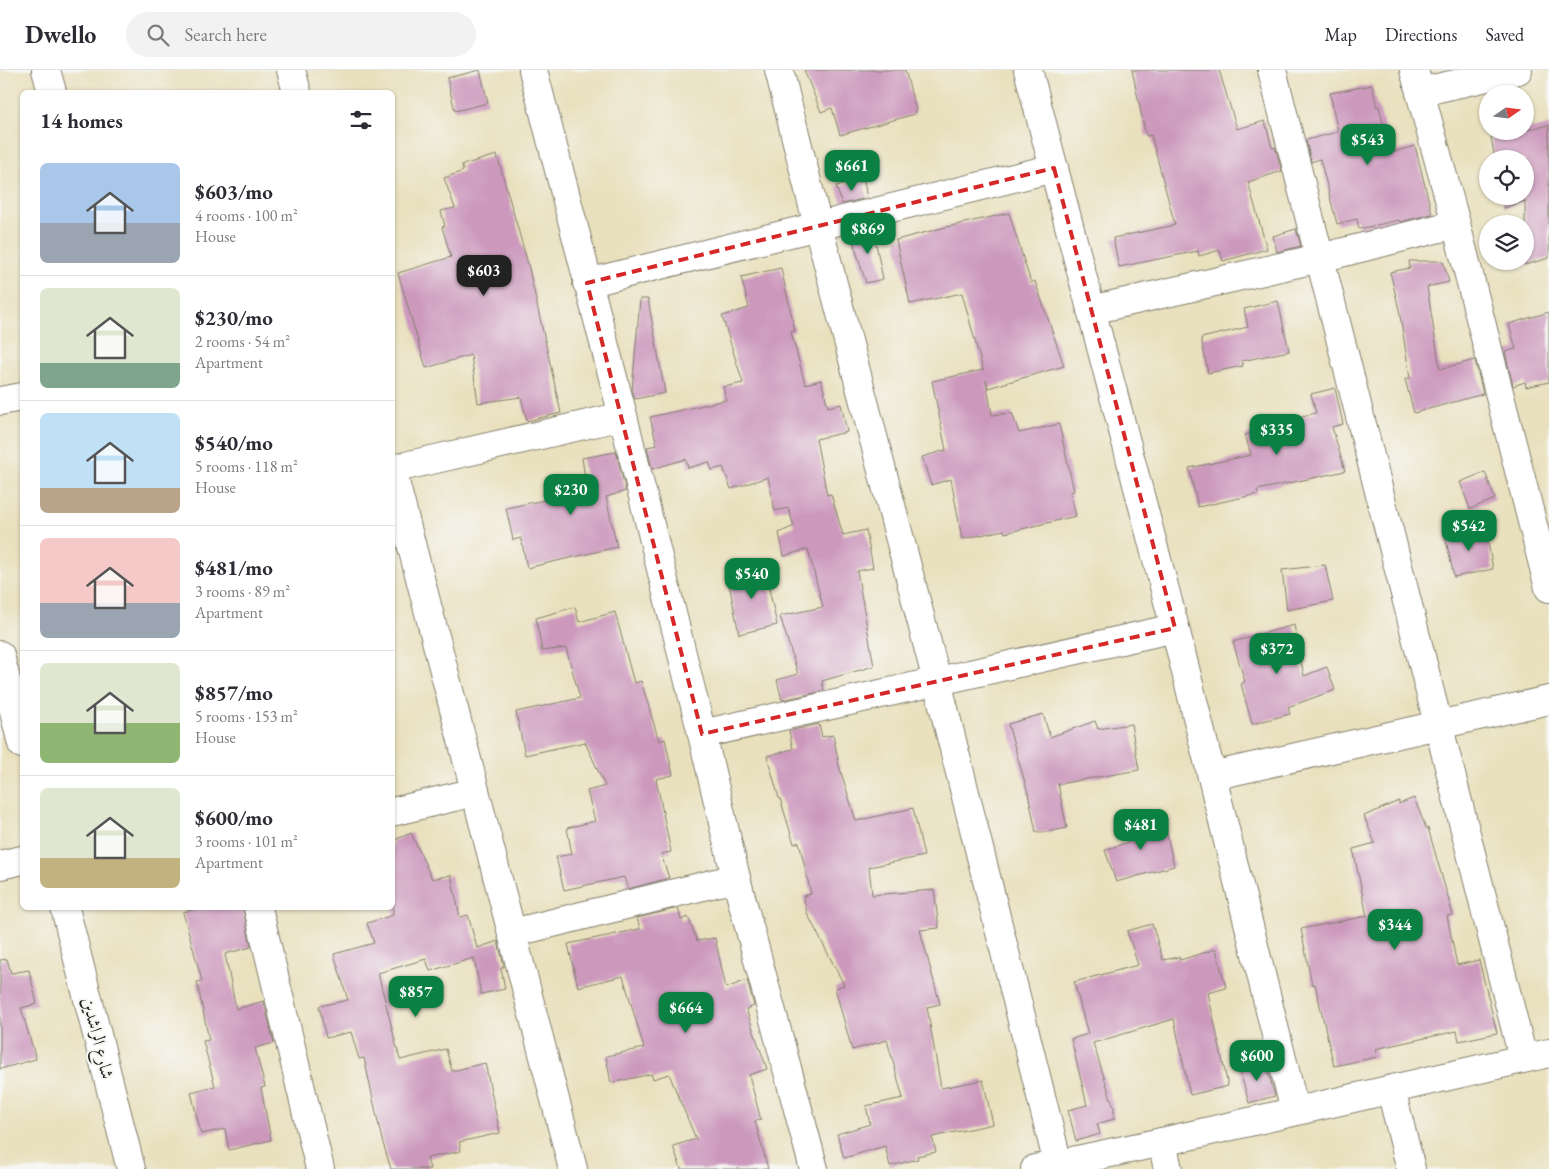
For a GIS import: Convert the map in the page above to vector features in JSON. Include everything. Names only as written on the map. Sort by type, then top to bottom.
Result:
[{"type":"street","points":[[46,70],[51,90]]},
{"type":"street","points":[[291,70],[296,90]]},
{"type":"street","points":[[532,70],[623,416],[736,878],[814,1169]]},
{"type":"street","points":[[779,70],[937,681],[1047,1166],[1162,1142],[1549,1053]]},
{"type":"street","points":[[1028,70],[1175,628],[1295,1111]]},
{"type":"street","points":[[1272,70],[1523,1058]]},
{"type":"street","points":[[1518,70],[1417,81],[1544,553],[1549,588]]},
{"type":"street","points":[[587,283],[1054,168]]},
{"type":"street","points":[[1091,310],[1320,258],[1456,224]]},
{"type":"street","points":[[0,401],[20,397]]},
{"type":"street","points":[[395,469],[623,416]]},
{"type":"street","points":[[395,482],[573,1169]]},
{"type":"street","points":[[702,734],[1175,628]]},
{"type":"street","points":[[0,655],[20,736]]},
{"type":"street","points":[[1212,776],[1549,700]]},
{"type":"street","points":[[395,811],[475,792]]},
{"type":"street","points":[[0,865],[20,860]]},
{"type":"street","points":[[512,934],[736,878]]},
{"type":"street","name":"شارع الراشدين","points":[[65,910],[131,1169]]},
{"type":"street","points":[[258,910],[320,1169]]},
{"type":"street","points":[[1391,1090],[1411,1169]]},
{"type":"street","points":[[1162,1142],[1168,1169]]},
{"type":"highlighted area","points":[[1054,168],[1175,628],[702,734],[587,283]]},
{"type":"building","points":[[480,70],[488,103],[455,111],[447,78]]},
{"type":"building","points":[[804,70],[905,70],[916,111],[914,111],[915,114],[840,135],[832,108],[821,112]]},
{"type":"building","points":[[1132,70],[1219,70],[1237,129],[1265,121],[1272,148],[1275,147],[1282,171],[1248,182],[1267,249],[1223,261],[1220,250],[1199,256],[1198,251],[1119,267],[1113,238],[1175,225],[1151,135],[1146,136]]},
{"type":"building","points":[[1372,85],[1390,153],[1415,146],[1432,214],[1359,229],[1357,219],[1337,224],[1320,159],[1311,162],[1306,140],[1338,132],[1330,93]]},
{"type":"building","points":[[1549,125],[1549,258],[1534,262],[1534,215],[1525,215],[1525,205],[1534,205],[1534,150],[1493,150],[1492,140],[1534,140],[1534,128]]},
{"type":"building","points":[[497,155],[528,264],[561,413],[527,421],[521,397],[478,403],[471,355],[426,368],[398,273],[451,257],[442,227],[445,226],[441,211],[455,208],[444,178],[463,171],[462,165]]},
{"type":"building","points":[[864,181],[867,198],[842,204],[836,186]]},
{"type":"building","points":[[1009,213],[1031,283],[1035,281],[1064,366],[988,388],[986,380],[992,415],[1012,413],[1019,433],[1059,424],[1074,491],[1070,492],[1076,516],[1005,533],[1004,530],[962,539],[951,479],[931,485],[922,457],[946,450],[932,381],[983,370],[962,293],[910,304],[896,240]]},
{"type":"building","points":[[873,229],[883,279],[866,283],[851,234]]},
{"type":"building","points":[[1296,229],[1301,246],[1277,252],[1273,236]]},
{"type":"building","points":[[1409,261],[1443,261],[1449,282],[1427,287],[1440,369],[1475,360],[1483,394],[1414,413],[1405,379],[1410,378],[1399,309],[1390,272],[1410,268]]},
{"type":"building","points":[[781,268],[795,331],[791,332],[805,384],[821,380],[828,407],[841,404],[847,432],[816,439],[827,495],[831,494],[843,535],[866,530],[873,568],[857,571],[874,666],[822,681],[824,691],[782,700],[777,680],[798,674],[780,616],[823,607],[808,549],[784,556],[779,533],[794,526],[788,508],[775,511],[768,477],[731,489],[723,467],[712,470],[709,462],[688,468],[686,459],[652,469],[647,447],[657,445],[650,417],[726,400],[723,387],[743,383],[722,316],[749,308],[741,277]]},
{"type":"building","points":[[640,299],[648,299],[665,393],[635,399],[632,390]]},
{"type":"building","points":[[1278,301],[1289,351],[1242,361],[1243,366],[1208,373],[1201,338],[1248,327],[1244,309]]},
{"type":"building","points":[[1549,312],[1549,382],[1526,387],[1525,382],[1513,386],[1505,352],[1516,349],[1509,324]]},
{"type":"building","points":[[1335,388],[1343,424],[1332,427],[1345,471],[1257,490],[1258,494],[1198,507],[1189,468],[1251,455],[1245,435],[1298,419],[1297,417],[1316,413],[1311,394]]},
{"type":"building","points":[[616,452],[626,491],[606,497],[617,547],[527,568],[521,538],[513,540],[506,508],[549,499],[548,494],[586,484],[582,458]]},
{"type":"building","points":[[1485,472],[1495,499],[1470,509],[1460,482]]},
{"type":"building","points":[[1485,527],[1493,569],[1454,577],[1445,535]]},
{"type":"building","points":[[1325,565],[1333,601],[1287,610],[1282,570]]},
{"type":"building","points":[[764,566],[777,625],[739,634],[727,574]]},
{"type":"building","points":[[575,607],[579,622],[615,612],[634,683],[641,681],[659,741],[665,739],[673,775],[656,779],[671,852],[661,854],[669,878],[628,889],[624,877],[564,890],[556,857],[572,854],[567,828],[595,821],[587,791],[605,786],[585,742],[525,755],[516,712],[580,698],[566,648],[542,651],[536,618]]},
{"type":"building","points":[[1294,625],[1304,676],[1327,667],[1335,690],[1288,707],[1290,714],[1252,724],[1241,684],[1245,682],[1233,642]]},
{"type":"building","points":[[1043,714],[1050,737],[1095,721],[1098,729],[1131,724],[1139,770],[1058,784],[1067,828],[1036,832],[1028,793],[1008,724]]},
{"type":"building","points":[[819,724],[822,737],[833,735],[837,759],[856,821],[913,808],[924,856],[869,867],[872,895],[934,890],[939,928],[920,930],[940,1004],[927,1007],[941,1088],[983,1080],[993,1124],[932,1137],[936,1152],[917,1156],[918,1159],[890,1166],[885,1146],[844,1158],[837,1134],[870,1124],[866,1106],[903,1098],[887,1040],[852,1050],[835,988],[844,985],[807,913],[803,896],[811,894],[799,842],[794,844],[767,756],[793,749],[789,731]]},
{"type":"building","points":[[1414,798],[1426,828],[1428,828],[1453,915],[1447,916],[1457,965],[1479,960],[1497,1033],[1459,1041],[1457,1031],[1375,1049],[1377,1057],[1334,1066],[1315,984],[1312,985],[1301,929],[1367,916],[1353,849],[1375,843],[1364,816],[1399,801],[1399,804]]},
{"type":"building","points":[[1163,817],[1174,866],[1116,882],[1105,850],[1128,842],[1125,825]]},
{"type":"building","points":[[411,833],[432,879],[451,875],[460,917],[468,915],[477,948],[498,941],[504,967],[501,968],[505,989],[481,994],[474,958],[430,971],[426,959],[378,973],[400,1060],[446,1049],[452,1071],[485,1063],[500,1133],[459,1142],[461,1151],[427,1158],[430,1169],[391,1169],[382,1140],[364,1058],[359,1059],[351,1032],[326,1038],[319,1006],[348,1000],[334,954],[374,943],[367,923],[393,915],[393,910],[395,910],[395,840]]},
{"type":"building","points":[[678,908],[681,920],[688,917],[697,941],[715,938],[726,988],[747,980],[754,1006],[746,1009],[767,1069],[749,1075],[761,1120],[755,1121],[768,1169],[681,1169],[673,1146],[696,1139],[669,1074],[653,1079],[651,1074],[611,1083],[606,1056],[644,1048],[623,976],[578,987],[568,944],[640,929],[637,918]]},
{"type":"building","points":[[192,910],[243,910],[251,947],[225,954],[236,1009],[264,1001],[274,1043],[255,1048],[265,1087],[261,1088],[271,1140],[229,1150],[225,1129],[201,1134],[191,1092],[215,1086],[203,1041],[209,1040],[197,982],[202,981],[183,912]]},
{"type":"building","points":[[1152,924],[1163,960],[1179,957],[1180,960],[1216,949],[1226,988],[1208,993],[1228,1086],[1190,1095],[1174,1019],[1093,1043],[1114,1108],[1114,1119],[1097,1124],[1100,1134],[1076,1141],[1068,1110],[1087,1105],[1071,1039],[1088,1034],[1074,982],[1138,965],[1127,931]]},
{"type":"building","points":[[7,959],[11,973],[29,970],[37,1004],[21,1008],[36,1059],[0,1069],[0,960]]},
{"type":"building","points":[[1265,1060],[1275,1096],[1249,1103],[1239,1068]]}]
